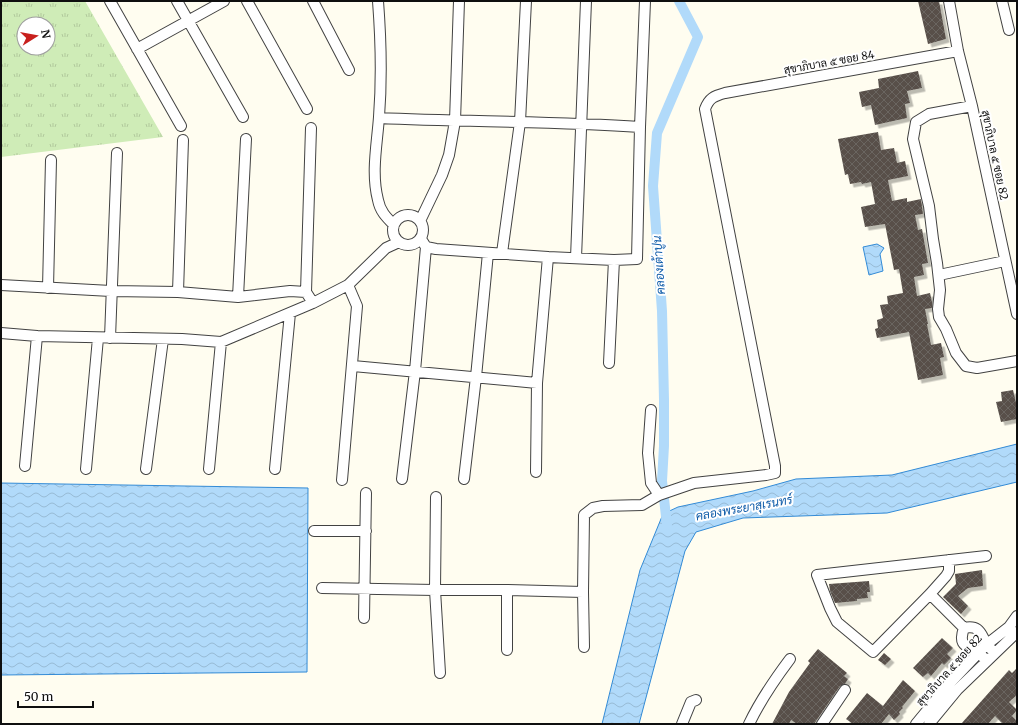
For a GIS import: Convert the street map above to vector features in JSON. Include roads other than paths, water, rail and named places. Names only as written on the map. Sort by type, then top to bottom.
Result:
[{"type":"street","points":[[110,1],[181,126]]},
{"type":"street","points":[[177,1],[243,117]]},
{"type":"street","points":[[137,49],[224,1]]},
{"type":"street","points":[[247,1],[307,109]]},
{"type":"street","points":[[313,1],[349,70]]},
{"type":"street","points":[[378,1],[381,42],[379,118],[374,180],[378,201],[383,214],[394,225]]},
{"type":"street","points":[[420,221],[442,175],[449,155],[455,121],[459,1]]},
{"type":"street","points":[[502,253],[520,122],[526,1]]},
{"type":"street","points":[[576,258],[586,1]]},
{"type":"street","points":[[402,479],[415,371],[423,243],[423,230],[420,221],[413,215],[403,215],[396,221],[394,225],[394,235],[399,242],[408,245],[417,242],[423,243],[436,249],[548,257],[614,260],[637,259],[645,1]]},
{"type":"street","name":"สุขาภิบาล ๕ ซอย 82","points":[[949,1],[958,51],[972,106],[1017,314]]},
{"type":"street","points":[[1002,1],[1009,30]]},
{"type":"street","name":"สุขาภิบาล ๕ ซอย 84","points":[[664,494],[694,483],[775,473],[774,460],[705,109],[707,102],[712,97],[725,93],[958,51]]},
{"type":"street","points":[[972,106],[929,114],[916,122],[914,130],[913,139],[929,206],[940,290],[938,309],[939,317],[946,329],[956,353],[966,366],[977,368],[1017,362]]},
{"type":"street","points":[[379,118],[582,123],[640,127]]},
{"type":"street","points":[[311,128],[306,292],[313,303]]},
{"type":"street","points":[[238,297],[246,139]]},
{"type":"street","points":[[178,292],[183,140]]},
{"type":"street","points":[[110,338],[117,153]]},
{"type":"street","points":[[48,288],[51,160]]},
{"type":"street","points":[[1,333],[38,336],[203,340],[221,342],[313,303],[348,285],[386,248],[399,242]]},
{"type":"street","points":[[464,479],[488,253]]},
{"type":"street","points":[[536,472],[537,383],[548,257]]},
{"type":"street","points":[[609,363],[614,260]]},
{"type":"street","points":[[938,275],[1005,261]]},
{"type":"street","points":[[1,285],[111,291],[178,292],[238,297],[290,291],[306,292]]},
{"type":"street","points":[[342,480],[357,306],[348,285]]},
{"type":"street","points":[[274,469],[290,313]]},
{"type":"street","points":[[25,466],[38,336]]},
{"type":"street","points":[[86,469],[98,338]]},
{"type":"street","points":[[146,469],[163,339]]},
{"type":"street","points":[[209,469],[221,342]]},
{"type":"street","points":[[353,366],[537,383]]},
{"type":"street","points":[[584,647],[584,515],[593,508],[603,506],[642,505],[664,494],[651,483],[648,453],[651,410]]},
{"type":"street","points":[[364,618],[366,493]]},
{"type":"street","points":[[436,497],[435,590],[440,673]]},
{"type":"street","points":[[314,531],[366,531]]},
{"type":"street","points":[[949,560],[949,571],[946,576],[873,652],[837,622],[824,596],[817,575],[949,560],[986,556]]},
{"type":"street","points":[[322,588],[583,592]]},
{"type":"street","points":[[507,590],[507,650]]},
{"type":"street","points":[[930,594],[964,628]]},
{"type":"street","name":"สุขาภิบาล ๕ ซอย 82","points":[[916,724],[986,645],[1009,627],[1017,616]]},
{"type":"street","points":[[964,628],[972,626],[980,630],[986,645],[995,654]]},
{"type":"street","points":[[964,628],[961,636],[962,643],[968,648],[980,653],[987,662]]},
{"type":"street","name":"สุขาภิบาล ๕ ซอย 82","points":[[929,724],[957,690],[1017,632]]},
{"type":"street","points":[[749,724],[770,687],[790,659]]},
{"type":"street","points":[[822,724],[845,690]]},
{"type":"street","points":[[682,724],[692,702],[696,700]]},
{"type":"water","points":[[877,244],[884,248],[880,254],[883,271],[869,275],[863,247]]},
{"type":"water","name":"คลองพระยาสุเรนทร์","points":[[1017,444],[1017,482],[887,513],[743,518],[696,532],[685,551],[639,724],[602,724],[640,570],[663,514],[678,507],[753,491],[796,479],[892,475]]},
{"type":"water","points":[[1,483],[308,488],[307,672],[1,675]]},
{"type":"waterway","name":"คลองเต้าปูน","points":[[667,525],[662,481],[664,446],[662,311],[653,186],[657,133],[698,37],[679,1]]}]
